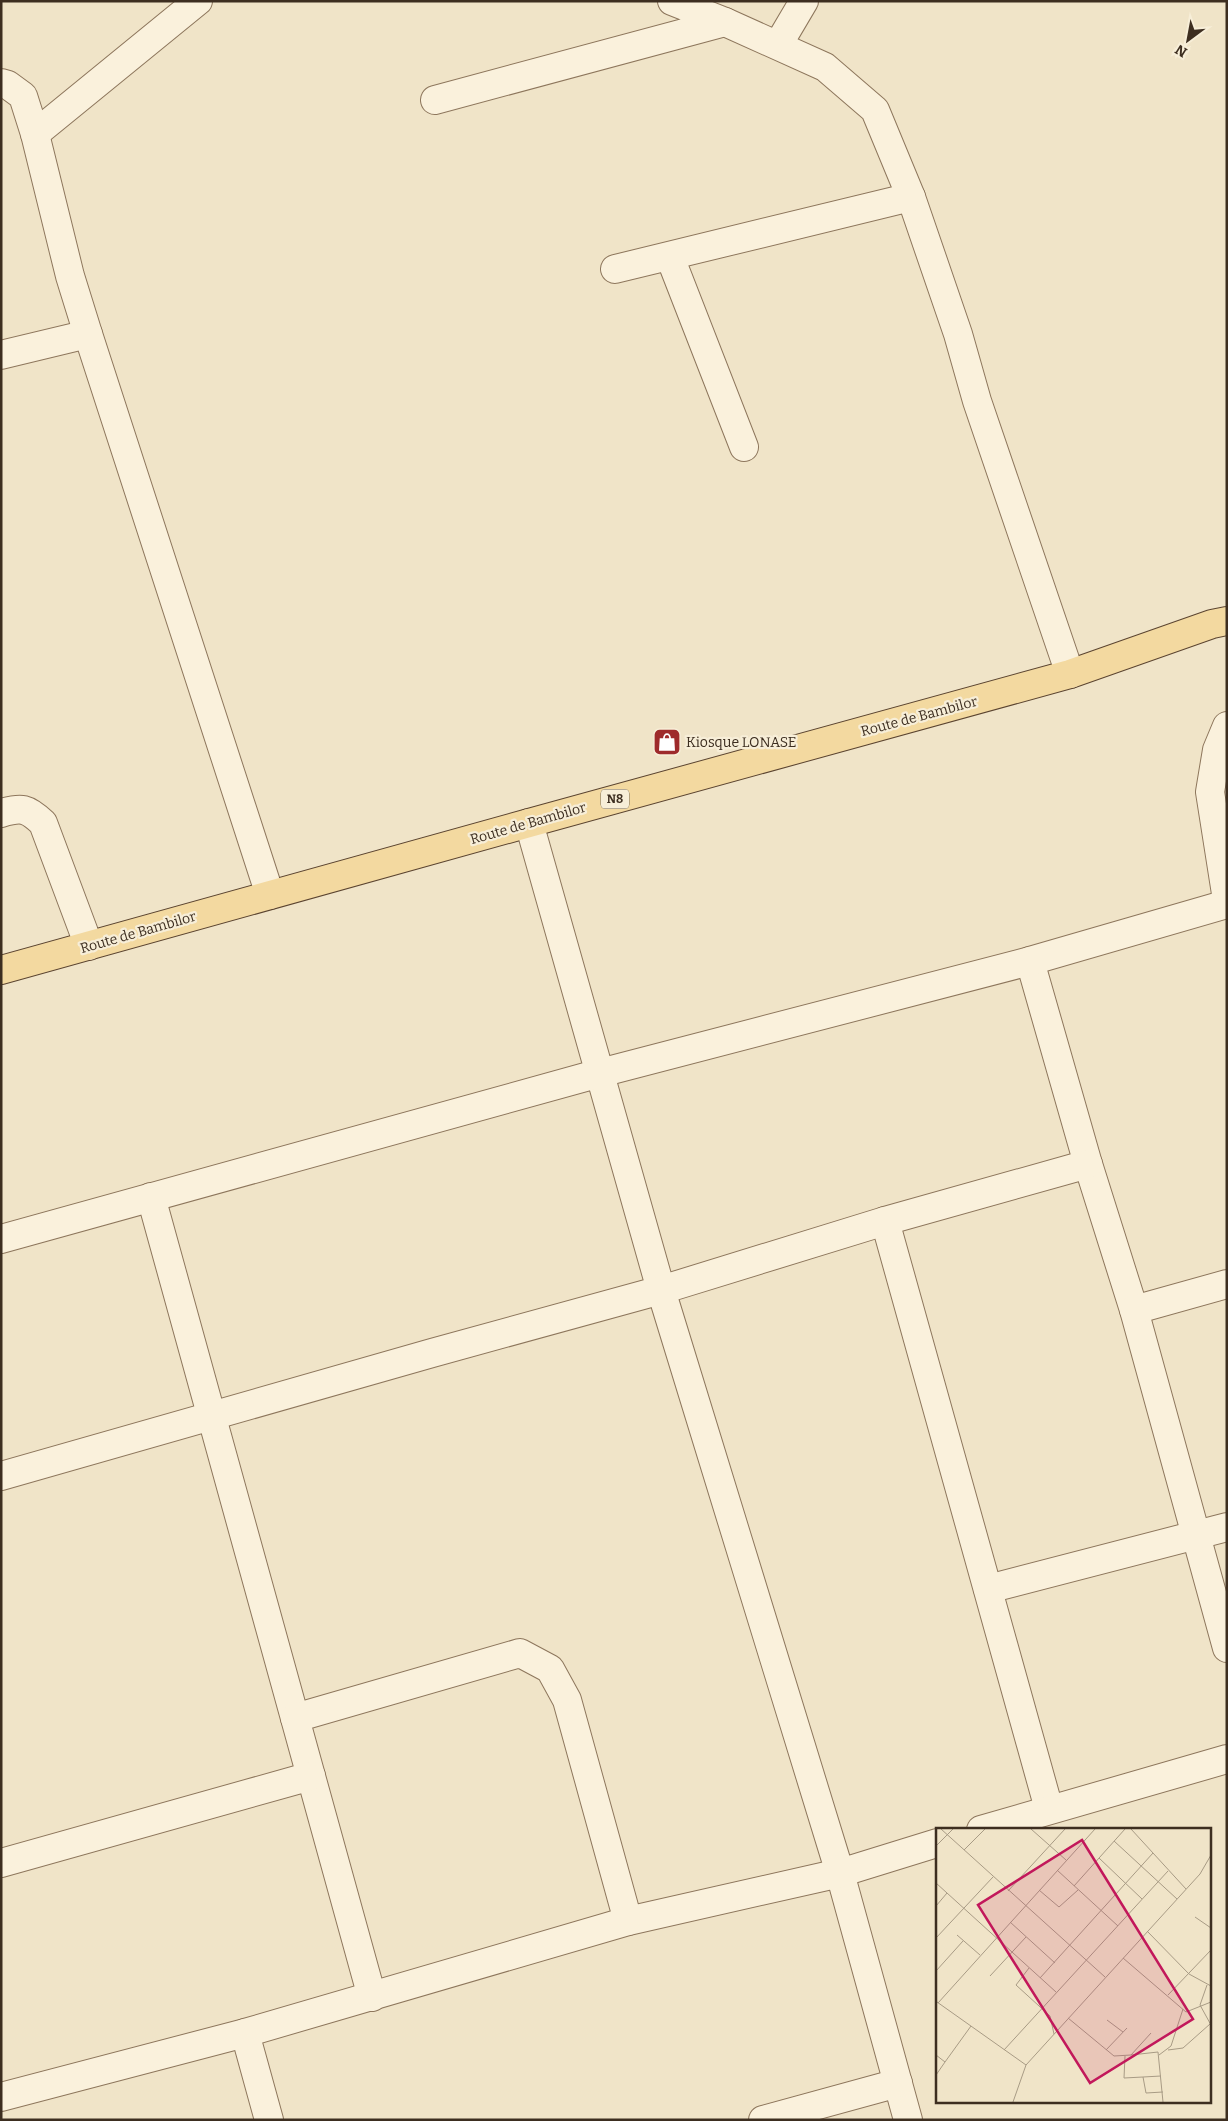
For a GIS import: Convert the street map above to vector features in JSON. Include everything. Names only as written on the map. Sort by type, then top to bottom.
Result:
[{"type":"main road","name":"Route de Bambilor","points":[[1,970],[529,822],[1070,674],[1227,621]]},
{"type":"street","points":[[35,134],[198,1]]},
{"type":"street","points":[[672,1],[726,22],[825,66],[875,110],[911,197],[958,334],[977,401],[1070,674]]},
{"type":"street","points":[[778,45],[804,1]]},
{"type":"street","points":[[435,100],[726,22]]},
{"type":"street","points":[[1,83],[8,84],[23,96],[35,134],[70,276],[270,895]]},
{"type":"street","points":[[615,269],[911,197]]},
{"type":"street","points":[[670,257],[744,447]]},
{"type":"street","points":[[1,355],[88,334]]},
{"type":"street","points":[[1227,726],[1217,750],[1210,792],[1227,900]]},
{"type":"street","points":[[1,812],[20,808],[32,812],[43,823],[89,946]]},
{"type":"street","points":[[529,822],[661,1290],[840,1873],[908,2120]]},
{"type":"street","points":[[1,1239],[600,1073],[1030,961],[1227,904]]},
{"type":"street","points":[[1030,961],[1088,1164],[1134,1310],[1227,1648]]},
{"type":"street","points":[[1,1476],[661,1290],[885,1221],[1088,1164]]},
{"type":"street","points":[[151,1197],[372,1997]]},
{"type":"street","points":[[885,1221],[1049,1809]]},
{"type":"street","points":[[1134,1310],[1227,1284]]},
{"type":"street","points":[[988,1589],[1227,1527]]},
{"type":"street","points":[[295,1718],[520,1653],[550,1669],[567,1700],[628,1920]]},
{"type":"street","points":[[987,1828],[1227,1759]]},
{"type":"street","points":[[1,1864],[312,1776]]},
{"type":"street","points":[[1,2097],[245,2033],[628,1920],[840,1873],[936,1843]]},
{"type":"street","points":[[245,2033],[269,2120]]},
{"type":"street","points":[[763,2120],[898,2083]]},
{"type":"place","name":"Kiosque LONASE","points":[[667,742]]}]
